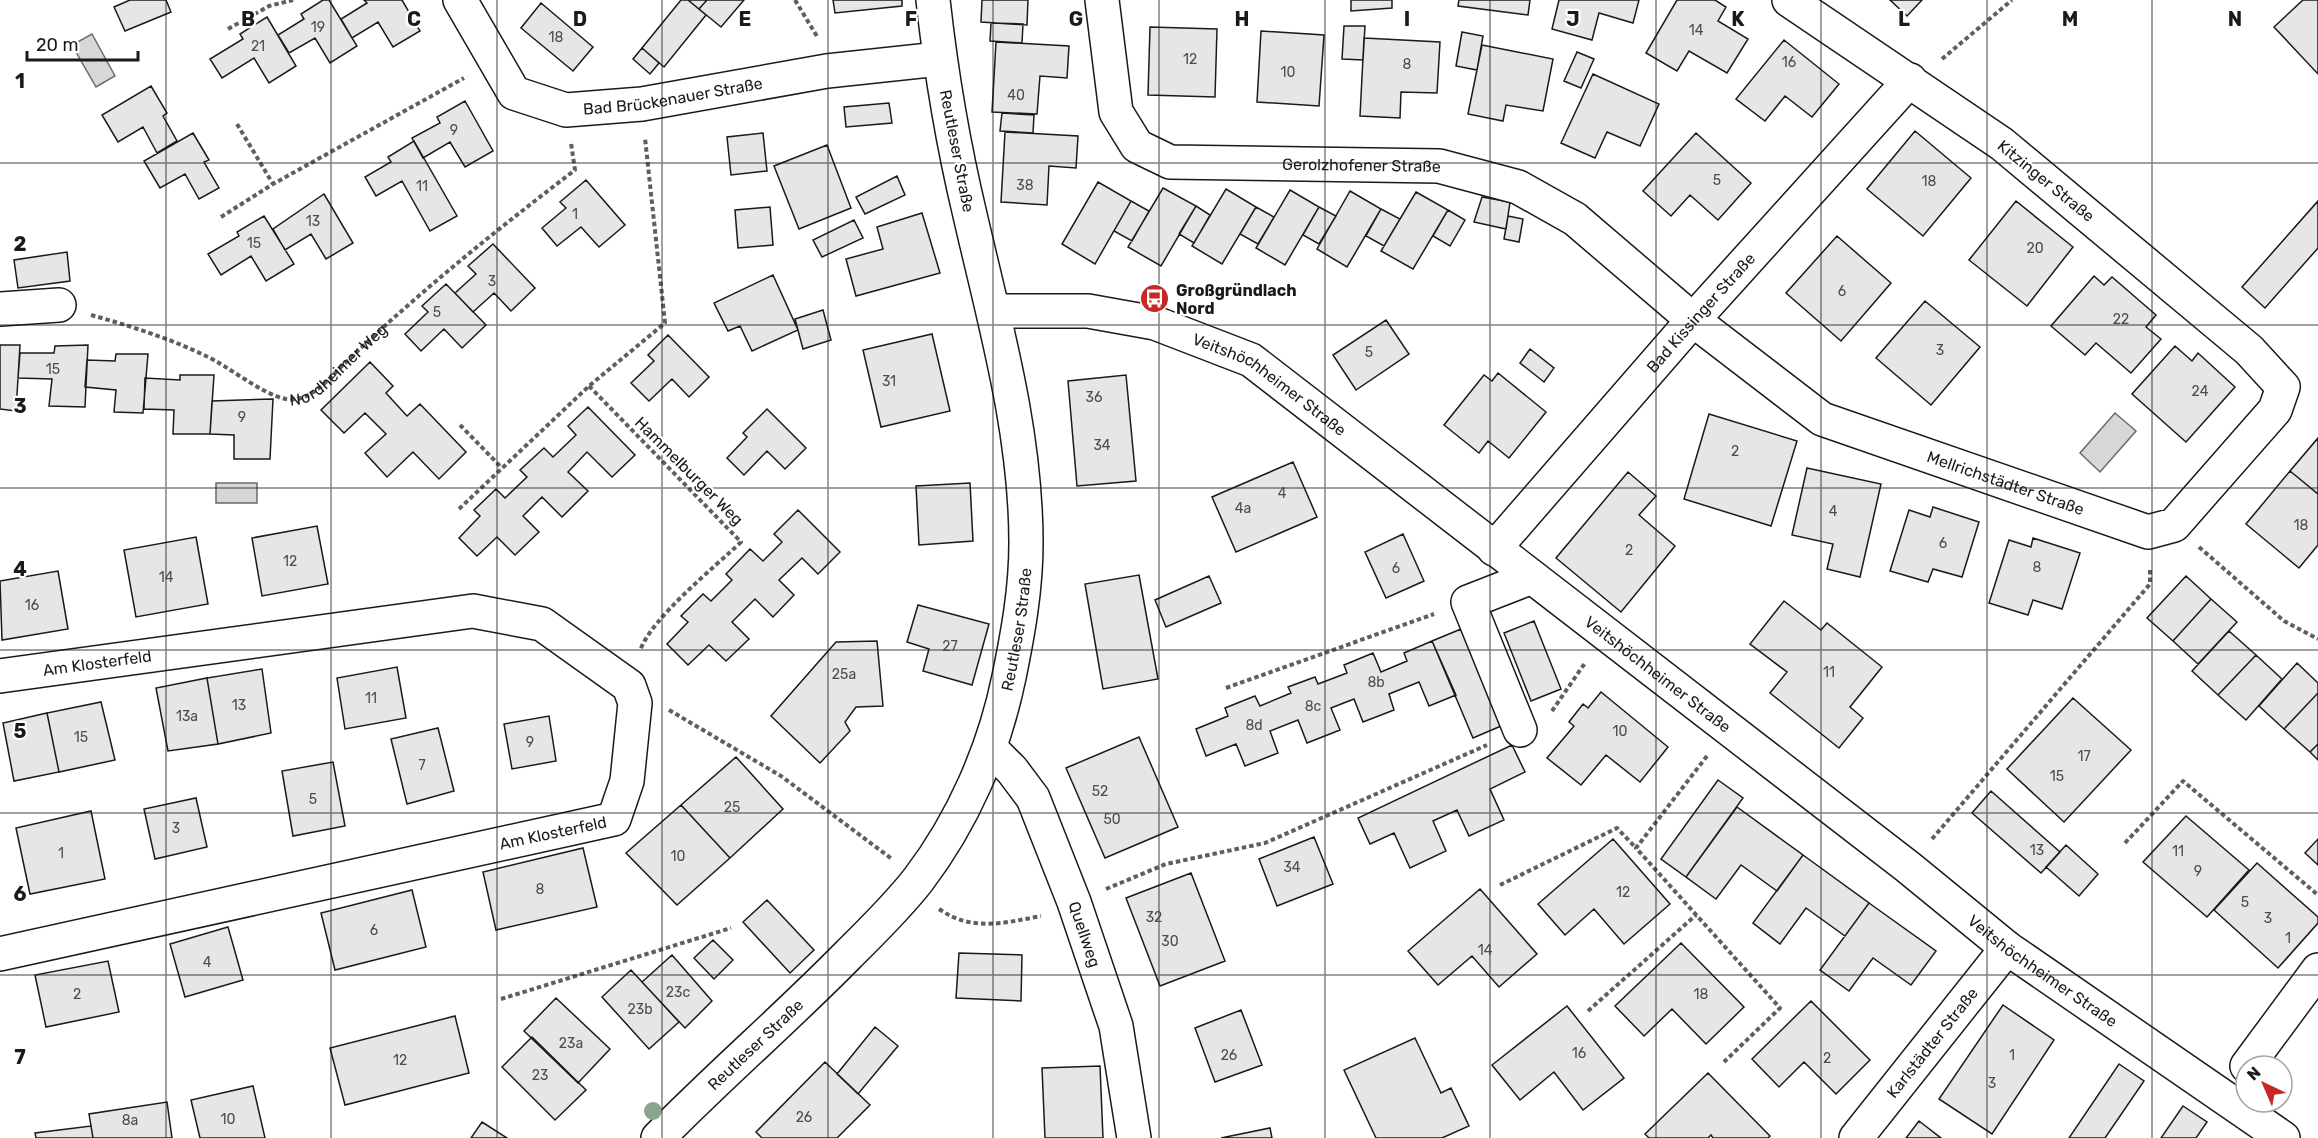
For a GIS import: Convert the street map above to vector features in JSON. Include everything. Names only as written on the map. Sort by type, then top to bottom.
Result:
[{"type":"street","name":"Bad Brückenauer Straße","points":[[460,0],[514,93],[566,110],[642,104],[827,71],[939,59]]},
{"type":"street","name":"Reutleser Straße","points":[[658,1138],[827,976],[914,884],[953,825],[990,748],[1000,719],[1018,633],[1026,542],[1019,446],[995,311],[970,216],[939,59],[933,0]]},
{"type":"street","name":"Gerolzhofener Straße","points":[[1102,0],[1116,112],[1137,146],[1170,162],[1439,165],[1518,187],[1575,219],[1693,320]]},
{"type":"street","name":"Kitzinger Straße","points":[[1789,0],[2002,144],[2249,350],[2283,387],[2275,410],[2161,529]]},
{"type":"street","name":"Bad Kissinger Straße","points":[[1494,549],[1693,320],[1910,80]]},
{"type":"street","points":[[0,309],[59,305]]},
{"type":"street","name":"Veitshöchheimer Straße","points":[[995,311],[1088,310],[1155,323],[1251,360],[1908,867],[2007,948],[2283,1138]]},
{"type":"street","name":"Mellrichstädter Straße","points":[[1693,320],[1822,418],[2161,529]]},
{"type":"street","points":[[1520,730],[1468,602],[1532,577]]},
{"type":"street","name":"Am Klosterfeld","points":[[0,676],[473,611],[542,624],[629,686],[635,703],[627,781],[614,819],[0,954]]},
{"type":"street","name":"Quellweg","points":[[990,748],[1012,770],[1033,798],[1074,902],[1116,1026],[1134,1138]]},
{"type":"street","name":"Karlstädter Straße","points":[[1856,1138],[2007,948]]},
{"type":"street","points":[[2255,1054],[2318,970]]},
{"type":"street","points":[[2222,1098],[2234,1082]]},
{"type":"path","points":[[228,29],[269,6],[293,0]]},
{"type":"path","points":[[1910,80],[1946,56],[2012,0]]},
{"type":"path","points":[[220,218],[273,184],[496,60]]},
{"type":"path","points":[[459,509],[589,386],[665,323],[642,104]]},
{"type":"path","name":"Nordheimer Weg","points":[[59,305],[141,330],[208,356],[245,379],[286,399],[310,396],[394,316],[482,240],[575,170],[566,110]]},
{"type":"path","points":[[237,124],[273,184]]},
{"type":"path","name":"Hammelburger Weg","points":[[589,386],[741,542],[669,610],[642,643],[629,686]]},
{"type":"path","points":[[460,424],[502,468]]},
{"type":"path","points":[[1908,867],[2150,584],[2161,529],[2284,621],[2318,639]]},
{"type":"path","points":[[1226,688],[1468,602]]},
{"type":"path","points":[[629,686],[781,776],[914,884],[954,920],[978,925],[1044,915],[1166,864],[1265,843],[1520,730],[1547,717],[1570,687],[1605,632]]},
{"type":"path","points":[[1636,848],[1728,729]]},
{"type":"path","points":[[2125,843],[2183,781],[2318,895]]},
{"type":"path","points":[[1500,885],[1617,828],[1780,1008],[1724,1062]]},
{"type":"path","points":[[1588,1011],[1696,915]]},
{"type":"path","points":[[501,999],[731,928]]},
{"type":"shaded area","points":[[92,34],[115,76],[96,87],[72,45]]},
{"type":"shaded area","points":[[2115,413],[2136,431],[2100,472],[2080,453]]},
{"type":"shaded area","points":[[216,483],[257,483],[257,503],[216,503]]},
{"type":"building","points":[[130,0],[166,0],[171,12],[125,31],[114,7]]},
{"type":"building","points":[[323,0],[329,0],[357,46],[330,63],[315,38],[289,53],[278,35],[304,19],[301,14]]},
{"type":"building","points":[[364,0],[402,0],[420,31],[393,47],[378,22],[352,38],[341,19],[367,3]]},
{"type":"building","points":[[681,0],[688,0],[706,15],[664,67],[642,48]]},
{"type":"building","points":[[688,0],[707,0],[699,9]]},
{"type":"building","points":[[707,0],[744,0],[721,27],[699,9]]},
{"type":"building","points":[[833,0],[902,0],[902,6],[835,13]]},
{"type":"building","points":[[982,0],[1028,0],[1027,25],[981,22]]},
{"type":"building","points":[[1351,0],[1392,0],[1392,8],[1351,11]]},
{"type":"building","points":[[1459,0],[1530,0],[1528,15],[1458,6]]},
{"type":"building","points":[[1559,0],[1639,0],[1633,23],[1599,13],[1592,40],[1552,29]]},
{"type":"building","points":[[1677,0],[1715,0],[1726,7],[1718,21],[1748,39],[1727,73],[1689,51],[1677,71],[1646,53]]},
{"type":"building","points":[[1890,0],[1922,0],[1907,16]]},
{"type":"building","points":[[2303,0],[2318,0],[2318,74],[2274,27]]},
{"type":"building","points":[[541,3],[593,47],[573,71],[521,28]]},
{"type":"building","points":[[267,17],[296,66],[269,83],[254,58],[222,78],[210,59],[243,39],[240,34]]},
{"type":"building","points":[[991,23],[1023,24],[1022,43],[990,41]]},
{"type":"building","points":[[1344,26],[1365,26],[1363,60],[1342,59]]},
{"type":"building","points":[[1150,27],[1217,29],[1215,97],[1148,95]]},
{"type":"building","points":[[1261,31],[1324,35],[1319,106],[1257,102]]},
{"type":"building","points":[[1462,32],[1483,36],[1477,70],[1456,66]]},
{"type":"building","points":[[1364,38],[1440,42],[1437,93],[1401,92],[1400,118],[1360,116]]},
{"type":"building","points":[[1784,40],[1839,84],[1812,117],[1785,96],[1765,121],[1736,99]]},
{"type":"building","points":[[996,42],[1069,46],[1067,78],[1040,76],[1037,114],[992,112]]},
{"type":"building","points":[[1482,45],[1553,59],[1543,111],[1506,105],[1503,121],[1468,114]]},
{"type":"building","points":[[642,48],[659,63],[650,74],[633,59]]},
{"type":"building","points":[[1577,52],[1594,59],[1581,88],[1564,81]]},
{"type":"building","points":[[1593,74],[1659,104],[1640,146],[1607,132],[1595,158],[1561,143]]},
{"type":"building","points":[[151,86],[167,113],[163,116],[177,141],[157,153],[143,127],[118,142],[102,115]]},
{"type":"building","points":[[465,101],[493,151],[465,167],[450,142],[423,158],[412,138],[440,123],[437,117]]},
{"type":"building","points":[[889,103],[892,123],[846,127],[844,107]]},
{"type":"building","points":[[1002,113],[1034,115],[1033,133],[1000,131]]},
{"type":"building","points":[[1915,131],[1971,178],[1923,236],[1867,189]]},
{"type":"building","points":[[1005,132],[1078,136],[1076,168],[1049,166],[1047,205],[1001,202]]},
{"type":"building","points":[[193,133],[209,160],[204,162],[219,188],[199,199],[185,174],[160,188],[144,161]]},
{"type":"building","points":[[763,133],[767,171],[731,175],[727,137]]},
{"type":"building","points":[[1696,133],[1751,183],[1718,220],[1690,195],[1671,216],[1643,191]]},
{"type":"building","points":[[414,141],[457,216],[430,231],[402,181],[376,196],[365,177],[391,162],[388,157]]},
{"type":"building","points":[[827,145],[851,208],[799,229],[774,166]]},
{"type":"building","points":[[897,176],[905,195],[865,214],[856,197]]},
{"type":"building","points":[[586,180],[625,225],[599,247],[581,227],[557,246],[542,228],[566,208],[560,202]]},
{"type":"building","points":[[1098,182],[1131,201],[1095,264],[1062,244]]},
{"type":"building","points":[[1163,188],[1196,206],[1161,266],[1128,247]]},
{"type":"building","points":[[1226,189],[1256,207],[1222,264],[1192,246]]},
{"type":"building","points":[[1290,190],[1319,207],[1285,265],[1256,248]]},
{"type":"building","points":[[1350,191],[1381,209],[1347,267],[1317,249]]},
{"type":"building","points":[[1416,192],[1448,210],[1413,269],[1381,251]]},
{"type":"building","points":[[324,194],[353,243],[326,259],[311,234],[285,250],[273,229]]},
{"type":"building","points":[[1482,197],[1510,202],[1506,229],[1474,222]]},
{"type":"building","points":[[1131,201],[1149,211],[1132,241],[1114,231]]},
{"type":"building","points":[[2016,201],[2073,247],[2027,306],[1969,260]]},
{"type":"building","points":[[2318,201],[2318,248],[2265,308],[2242,287]]},
{"type":"building","points":[[1196,206],[1210,215],[1194,243],[1179,234]]},
{"type":"building","points":[[770,207],[773,245],[738,248],[735,210]]},
{"type":"building","points":[[1256,207],[1274,217],[1258,244],[1240,234]]},
{"type":"building","points":[[1319,207],[1336,216],[1319,244],[1303,235]]},
{"type":"building","points":[[1381,209],[1400,219],[1384,246],[1366,236]]},
{"type":"building","points":[[1448,210],[1465,220],[1450,246],[1433,236]]},
{"type":"building","points":[[922,213],[940,273],[856,296],[846,259],[883,249],[877,227]]},
{"type":"building","points":[[264,216],[294,264],[266,281],[251,256],[221,275],[208,254],[239,236],[237,232]]},
{"type":"building","points":[[1508,216],[1523,219],[1519,242],[1504,239]]},
{"type":"building","points":[[854,220],[863,238],[822,257],[813,240]]},
{"type":"building","points":[[1837,236],[1891,283],[1841,341],[1786,293]]},
{"type":"building","points":[[493,244],[535,288],[511,311],[494,293],[473,312],[455,293],[476,274],[468,266]]},
{"type":"building","points":[[67,252],[70,281],[18,288],[14,260]]},
{"type":"building","points":[[773,275],[798,330],[752,351],[740,326],[728,331],[714,303]]},
{"type":"building","points":[[2094,276],[2104,285],[2112,277],[2156,315],[2146,327],[2161,339],[2131,373],[2096,343],[2085,355],[2051,326]]},
{"type":"building","points":[[446,284],[486,325],[462,348],[444,329],[421,351],[405,334],[428,312],[422,306]]},
{"type":"building","points":[[1925,301],[1980,347],[1931,405],[1876,358]]},
{"type":"building","points":[[823,310],[831,340],[803,349],[795,319]]},
{"type":"building","points":[[1386,320],[1409,354],[1356,390],[1333,355]]},
{"type":"building","points":[[932,334],[950,411],[881,427],[863,350]]},
{"type":"building","points":[[668,335],[709,377],[689,397],[672,379],[649,401],[631,383],[654,361],[648,355]]},
{"type":"building","points":[[0,345],[20,345],[16,411],[0,409]]},
{"type":"building","points":[[88,345],[85,407],[49,406],[52,379],[18,378],[20,353],[54,353],[55,346]]},
{"type":"building","points":[[2175,346],[2192,361],[2198,353],[2235,387],[2186,442],[2132,394]]},
{"type":"building","points":[[1530,349],[1554,368],[1544,382],[1520,363]]},
{"type":"building","points":[[116,354],[148,354],[143,413],[114,412],[116,390],[85,387],[87,360],[115,361]]},
{"type":"building","points":[[370,362],[393,386],[386,393],[407,416],[420,404],[466,452],[439,479],[413,452],[387,477],[365,453],[386,434],[365,413],[344,433],[321,410]]},
{"type":"building","points":[[1498,373],[1546,412],[1509,458],[1488,441],[1479,453],[1444,425],[1484,375],[1492,381]]},
{"type":"building","points":[[180,375],[214,375],[210,434],[173,434],[174,410],[144,409],[145,378],[180,380]]},
{"type":"building","points":[[1126,375],[1136,481],[1077,486],[1068,381]]},
{"type":"building","points":[[273,399],[270,459],[234,459],[234,435],[210,434],[212,401]]},
{"type":"building","points":[[588,407],[635,455],[612,477],[587,452],[568,472],[588,491],[562,517],[542,497],[523,516],[539,532],[515,555],[497,537],[477,556],[459,538],[480,516],[474,510],[496,489],[505,498],[527,477],[520,470],[544,448],[553,457],[576,435],[568,426]]},
{"type":"building","points":[[767,409],[806,448],[785,469],[767,451],[744,475],[727,458],[747,437],[743,433]]},
{"type":"building","points":[[1709,414],[1797,441],[1771,526],[1684,499]]},
{"type":"building","points":[[2318,438],[2318,494],[2290,471]]},
{"type":"building","points":[[1293,462],[1317,517],[1236,552],[1212,497]]},
{"type":"building","points":[[1807,468],[1881,484],[1860,577],[1827,569],[1833,544],[1792,535]]},
{"type":"building","points":[[2290,471],[2318,494],[2318,545],[2299,568],[2246,524]]},
{"type":"building","points":[[1628,472],[1656,496],[1639,515],[1675,546],[1621,612],[1556,558]]},
{"type":"building","points":[[970,483],[973,541],[919,545],[916,486]]},
{"type":"building","points":[[1933,507],[1979,522],[1962,577],[1933,569],[1928,582],[1890,571],[1909,510],[1930,517]]},
{"type":"building","points":[[798,510],[840,552],[818,574],[802,558],[779,580],[794,595],[773,617],[755,599],[732,622],[749,639],[726,661],[709,645],[688,665],[667,644],[688,622],[681,616],[703,594],[711,601],[732,580],[726,574],[750,549],[763,561],[782,542],[774,534]]},
{"type":"building","points":[[317,526],[328,584],[262,596],[252,538]]},
{"type":"building","points":[[1403,534],[1424,581],[1386,598],[1365,552]]},
{"type":"building","points":[[196,537],[208,604],[136,617],[124,550]]},
{"type":"building","points":[[2033,538],[2080,553],[2062,609],[2033,600],[2028,615],[1989,603],[2009,540],[2031,547]]},
{"type":"building","points":[[58,571],[68,629],[2,640],[0,581]]},
{"type":"building","points":[[1139,575],[1158,679],[1103,689],[1085,584]]},
{"type":"building","points":[[1209,576],[1221,603],[1166,627],[1155,600]]},
{"type":"building","points":[[2186,576],[2211,599],[2173,641],[2147,618]]},
{"type":"building","points":[[2211,599],[2237,622],[2198,664],[2173,641]]},
{"type":"building","points":[[1784,601],[1821,630],[1827,623],[1882,667],[1850,707],[1863,718],[1839,748],[1770,693],[1787,672],[1750,644]]},
{"type":"building","points":[[918,605],[989,624],[972,685],[923,671],[929,649],[907,642]]},
{"type":"building","points":[[1534,621],[1561,689],[1531,701],[1504,633]]},
{"type":"building","points":[[1461,629],[1501,726],[1473,738],[1432,641]]},
{"type":"building","points":[[2229,631],[2256,655],[2218,695],[2192,671]]},
{"type":"building","points":[[877,641],[883,706],[856,707],[845,722],[850,731],[820,763],[771,716],[836,642]]},
{"type":"building","points":[[1432,641],[1456,695],[1429,706],[1419,682],[1389,694],[1394,710],[1363,722],[1354,699],[1331,708],[1340,730],[1307,743],[1298,720],[1270,731],[1278,753],[1245,766],[1236,744],[1206,756],[1196,729],[1228,716],[1225,708],[1255,696],[1260,706],[1291,693],[1288,687],[1315,677],[1318,684],[1347,673],[1344,665],[1373,653],[1381,672],[1407,661],[1404,653]]},
{"type":"building","points":[[2256,655],[2282,679],[2246,720],[2218,695]]},
{"type":"building","points":[[2297,663],[2318,683],[2318,693],[2284,729],[2259,706]]},
{"type":"building","points":[[397,667],[406,718],[345,729],[337,678]]},
{"type":"building","points":[[262,669],[271,733],[218,744],[207,678]]},
{"type":"building","points":[[207,678],[218,744],[168,751],[156,688]]},
{"type":"building","points":[[1601,692],[1668,747],[1640,782],[1606,755],[1581,785],[1547,758],[1574,726],[1569,722],[1583,704],[1588,708]]},
{"type":"building","points":[[2318,693],[2318,744],[2310,752],[2284,729]]},
{"type":"building","points":[[2073,698],[2131,750],[2064,822],[2007,769]]},
{"type":"building","points":[[101,702],[115,760],[59,772],[47,713]]},
{"type":"building","points":[[47,713],[59,772],[14,781],[3,723]]},
{"type":"building","points":[[549,716],[556,761],[512,769],[504,724]]},
{"type":"building","points":[[438,728],[454,791],[407,804],[391,739]]},
{"type":"building","points":[[1139,737],[1178,827],[1105,858],[1066,768]]},
{"type":"building","points":[[2318,744],[2318,760],[2310,752]]},
{"type":"building","points":[[1512,745],[1525,772],[1490,789],[1504,820],[1469,836],[1457,810],[1433,821],[1446,851],[1410,868],[1394,833],[1370,844],[1358,818]]},
{"type":"building","points":[[736,757],[783,809],[730,858],[681,805]]},
{"type":"building","points":[[333,762],[345,826],[293,836],[282,771]]},
{"type":"building","points":[[1718,780],[1743,798],[1686,877],[1661,859]]},
{"type":"building","points":[[1991,791],[2060,852],[2041,873],[1972,813]]},
{"type":"building","points":[[196,798],[207,847],[155,859],[144,809]]},
{"type":"building","points":[[681,805],[730,858],[677,905],[626,853]]},
{"type":"building","points":[[1737,807],[1803,855],[1777,891],[1741,865],[1716,899],[1686,877]]},
{"type":"building","points":[[91,811],[105,879],[30,894],[16,828]]},
{"type":"building","points":[[2186,816],[2249,870],[2207,917],[2143,862]]},
{"type":"building","points":[[1314,837],[1333,884],[1277,906],[1259,859]]},
{"type":"building","points":[[1613,839],[1670,904],[1624,944],[1594,909],[1565,935],[1538,904]]},
{"type":"building","points":[[2318,839],[2318,865],[2305,853]]},
{"type":"building","points":[[2066,845],[2098,874],[2079,896],[2046,867]]},
{"type":"building","points":[[583,848],[597,907],[496,930],[483,872]]},
{"type":"building","points":[[1803,855],[1869,903],[1845,936],[1806,908],[1780,944],[1753,923]]},
{"type":"building","points":[[2257,863],[2318,917],[2318,923],[2278,968],[2214,910]]},
{"type":"building","points":[[1191,873],[1225,961],[1160,986],[1126,898]]},
{"type":"building","points":[[1480,889],[1537,954],[1499,987],[1472,956],[1438,985],[1408,951]]},
{"type":"building","points":[[412,890],[426,947],[335,970],[321,913]]},
{"type":"building","points":[[767,900],[814,950],[790,973],[743,922]]},
{"type":"building","points":[[1869,903],[1936,951],[1911,985],[1873,958],[1849,991],[1820,970]]},
{"type":"building","points":[[228,927],[243,980],[185,997],[170,944]]},
{"type":"building","points":[[713,940],[733,960],[714,979],[694,958]]},
{"type":"building","points":[[1681,943],[1744,1007],[1706,1044],[1672,1009],[1644,1036],[1615,1006]]},
{"type":"building","points":[[959,953],[1022,955],[1021,1001],[956,998]]},
{"type":"building","points":[[672,955],[712,1001],[685,1028],[642,982]]},
{"type":"building","points":[[108,961],[119,1012],[46,1027],[35,975]]},
{"type":"building","points":[[631,970],[679,1022],[649,1049],[602,997]]},
{"type":"building","points":[[556,998],[610,1049],[578,1083],[524,1031]]},
{"type":"building","points":[[1811,1001],[1870,1060],[1836,1094],[1804,1062],[1779,1087],[1752,1059]]},
{"type":"building","points":[[2003,1005],[2054,1040],[1992,1134],[1939,1099]]},
{"type":"building","points":[[1567,1006],[1624,1078],[1583,1110],[1554,1072],[1520,1100],[1492,1065]]},
{"type":"building","points":[[1241,1010],[1262,1065],[1215,1082],[1195,1028]]},
{"type":"building","points":[[455,1016],[469,1073],[345,1105],[330,1048]]},
{"type":"building","points":[[875,1027],[898,1046],[858,1094],[837,1074]]},
{"type":"building","points":[[532,1037],[586,1090],[555,1120],[502,1067]]},
{"type":"building","points":[[1415,1038],[1441,1093],[1451,1088],[1469,1126],[1442,1138],[1376,1138],[1344,1070]]},
{"type":"building","points":[[825,1062],[870,1105],[837,1138],[762,1138],[756,1132]]},
{"type":"building","points":[[2119,1064],[2144,1081],[2105,1138],[2069,1138]]},
{"type":"building","points":[[1100,1066],[1103,1138],[1045,1138],[1042,1068]]},
{"type":"building","points":[[1708,1073],[1770,1136],[1768,1138],[1713,1138],[1711,1135],[1708,1138],[1649,1138],[1645,1134]]},
{"type":"building","points":[[253,1086],[265,1138],[200,1138],[191,1100]]},
{"type":"building","points":[[167,1102],[172,1138],[93,1138],[89,1114]]},
{"type":"building","points":[[2183,1106],[2207,1122],[2196,1138],[2161,1138]]},
{"type":"building","points":[[1919,1121],[1941,1138],[1906,1138]]},
{"type":"building","points":[[482,1122],[507,1138],[471,1138]]},
{"type":"building","points":[[91,1126],[93,1138],[36,1138],[35,1133]]},
{"type":"building","points":[[1270,1128],[1272,1138],[1221,1138]]},
{"type":"place","name":"Großgründlach Nord","points":[[1155,299]]}]
